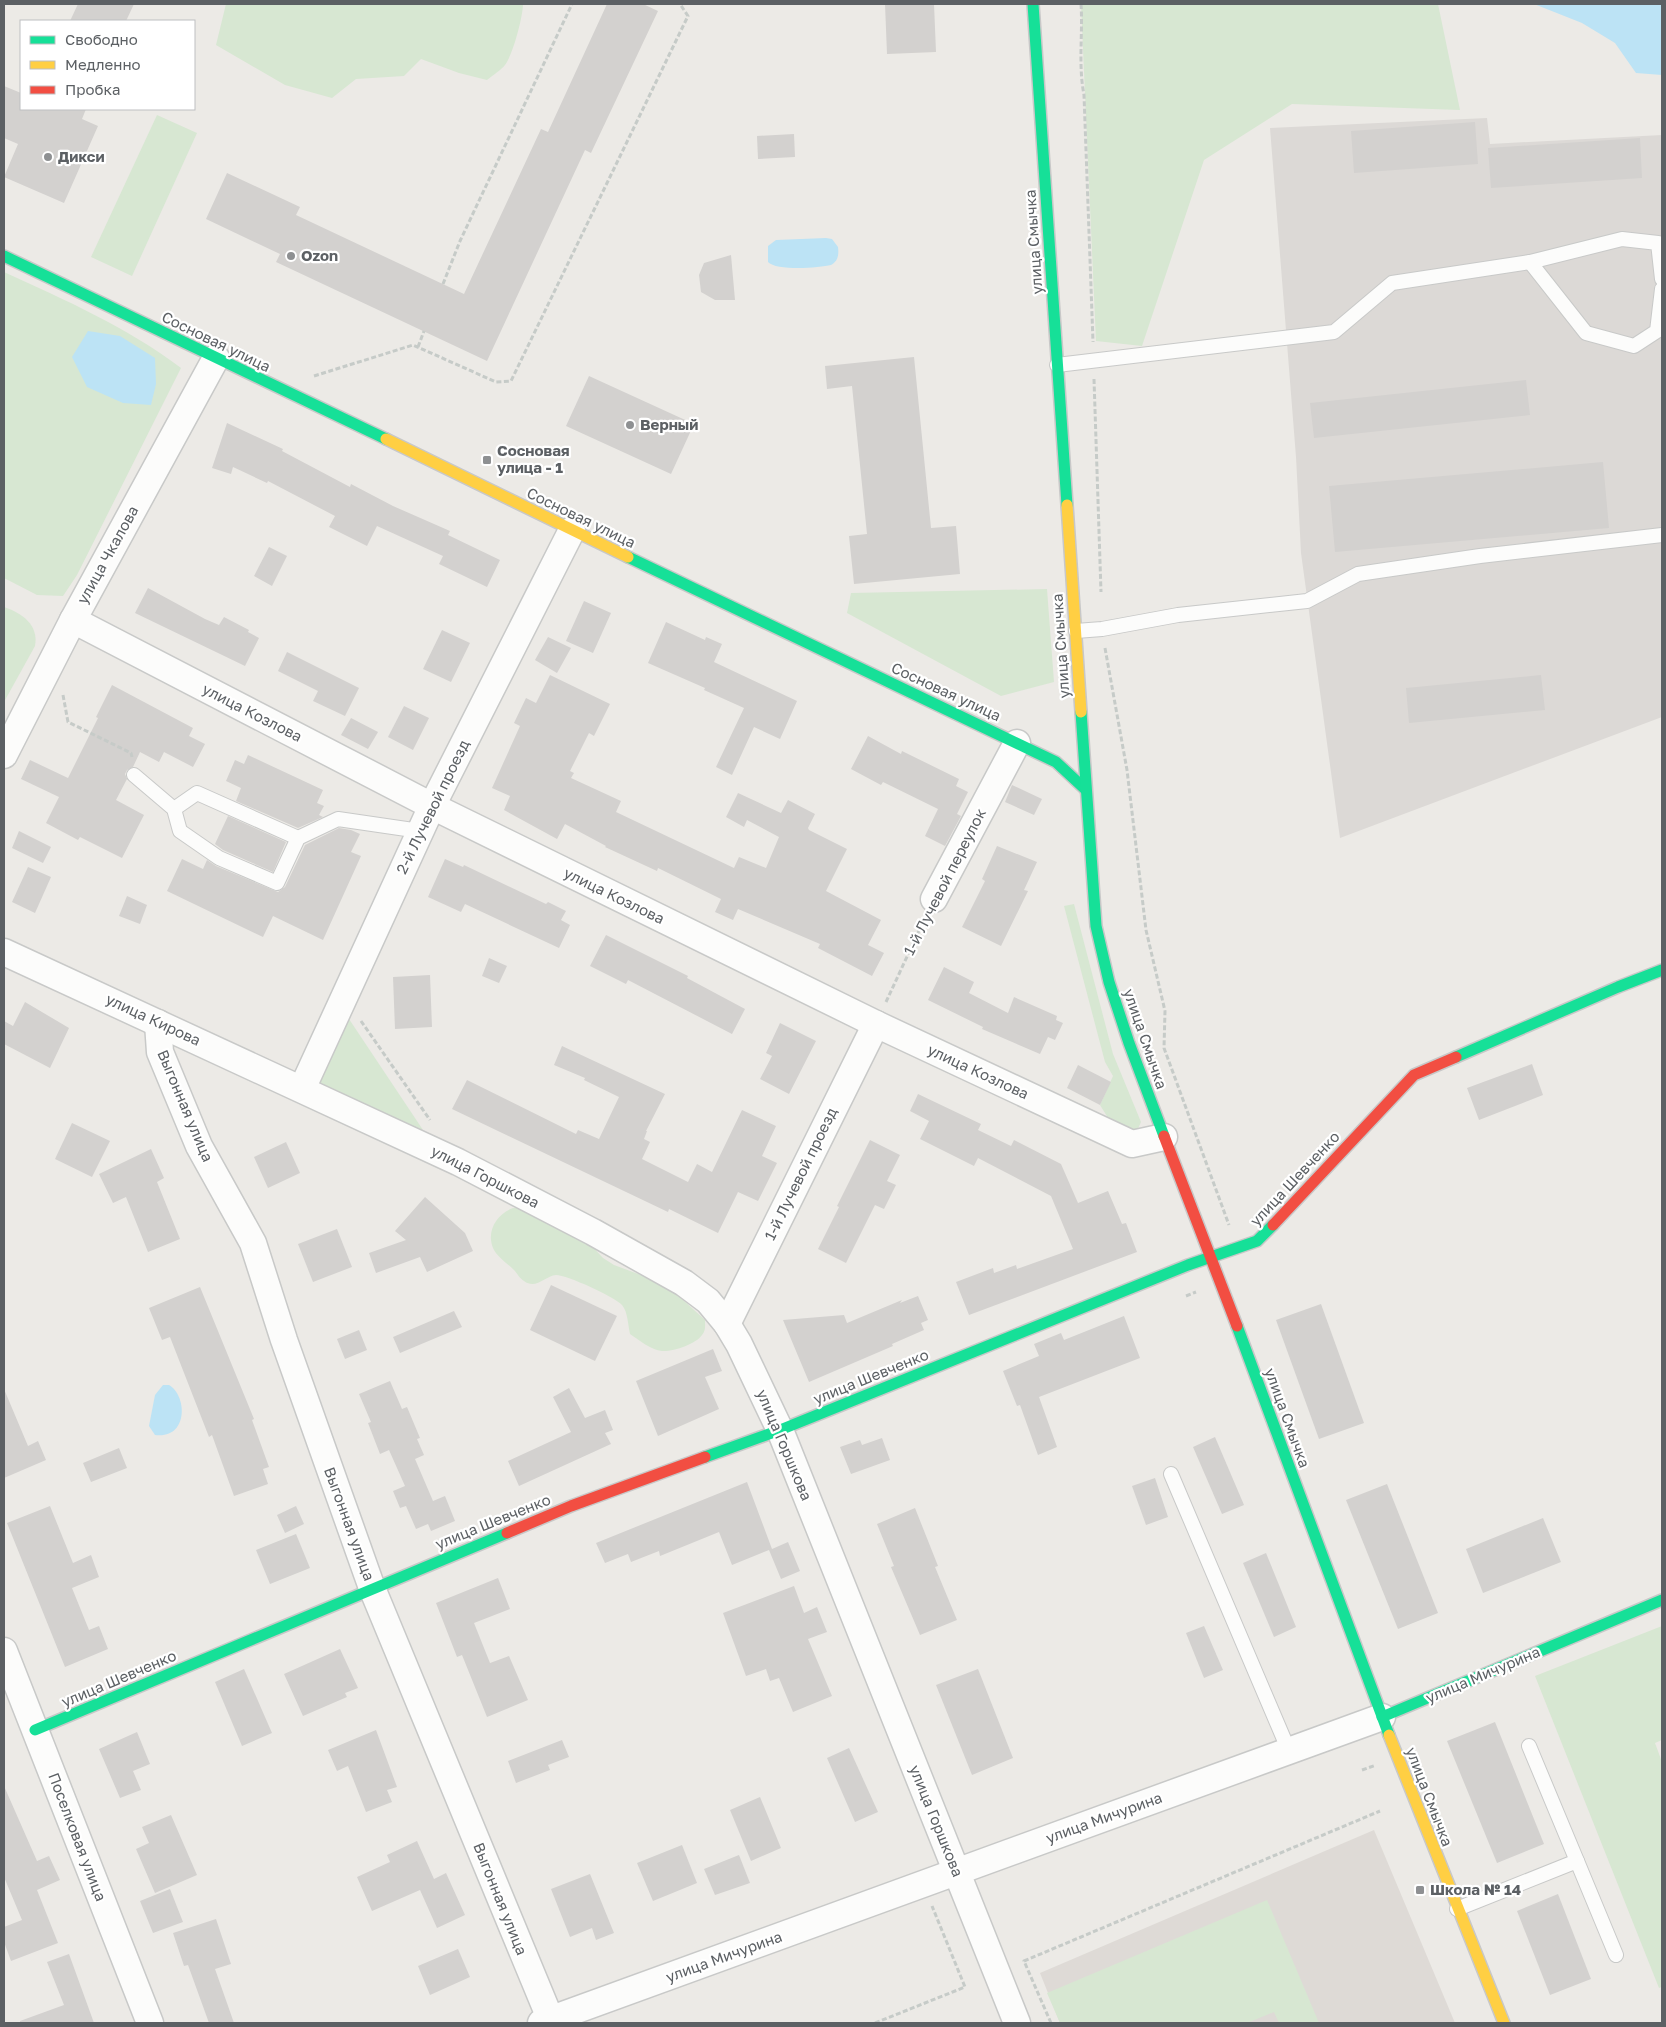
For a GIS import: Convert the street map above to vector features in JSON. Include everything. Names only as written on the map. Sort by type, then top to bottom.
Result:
[{"type":"street","name":"улица Смычка","points":[[1033,4],[1085,789],[1095,918],[1106,973],[1164,1137],[1211,1257],[1382,1717],[1504,2023]]},
{"type":"street","name":"Сосновая улица","points":[[4,256],[1017,742],[1056,762],[1085,789]]},
{"type":"street","name":"улица Чкалова","points":[[4,755],[73,620],[216,358]]},
{"type":"street","name":"2-й Лучевой проезд","points":[[302,1089],[432,806],[572,530]]},
{"type":"street","name":"улица Козлова","points":[[73,620],[432,806],[876,1024],[1132,1144],[1164,1137]]},
{"type":"street","name":"1-й Лучевой переулок","points":[[934,899],[1017,742]]},
{"type":"street","name":"улица Кирова","points":[[4,952],[302,1089]]},
{"type":"street","name":"улица Шевченко","points":[[35,1730],[571,1506],[780,1430],[1211,1257],[1257,1241],[1305,1193],[1414,1074],[1662,970]]},
{"type":"street","name":"Выгонная улица","points":[[158,1023],[160,1052],[199,1146],[253,1244],[284,1340],[372,1588],[548,2022]]},
{"type":"street","name":"1-й Лучевой проезд","points":[[727,1324],[876,1024]]},
{"type":"street","name":"улица Горшкова","points":[[302,1089],[458,1162],[648,1262],[708,1301],[727,1324],[739,1344],[780,1430],[1017,2023]]},
{"type":"street","name":"улица Мичурина","points":[[548,2022],[1382,1717],[1662,1600]]},
{"type":"street","name":"Поселковая улица","points":[[4,1651],[150,2023]]},
{"type":"lane","points":[[1057,365],[1334,332],[1392,282],[1530,262],[1622,239],[1658,243],[1662,279]]},
{"type":"lane","points":[[1530,262],[1586,333],[1634,346],[1657,331],[1662,289]]},
{"type":"lane","points":[[1076,631],[1102,629],[1178,615],[1307,601],[1358,574],[1480,556],[1662,536]]},
{"type":"lane","points":[[134,775],[174,809],[180,831],[219,858],[277,883],[298,838],[338,820],[420,831]]},
{"type":"lane","points":[[174,809],[197,793],[298,838]]},
{"type":"lane","points":[[1171,1474],[1289,1751]]},
{"type":"lane","points":[[1529,1746],[1616,1955]]},
{"type":"lane","points":[[1457,1909],[1578,1861]]},
{"type":"path","points":[[443,284],[460,241],[572,4]]},
{"type":"path","points":[[312,376],[413,345],[496,382],[511,381],[688,16],[680,4]]},
{"type":"path","points":[[418,347],[424,331]]},
{"type":"path","points":[[62,694],[68,722],[131,753],[134,775]]},
{"type":"path","name":"1-й Лучевой переулок","points":[[876,1024],[934,899]]},
{"type":"path","points":[[345,997],[430,1121]]},
{"type":"path","points":[[1051,2023],[1024,1961],[1380,1812]]},
{"type":"path","points":[[875,2023],[965,1987],[924,1885]]},
{"type":"shaded area","points":[[1487,118],[1490,144],[1662,135],[1662,717],[1340,838],[1301,553],[1296,457],[1270,128]]},
{"type":"shaded area","points":[[1374,1830],[1455,2023],[1060,2023],[1040,1973]]},
{"type":"green space","points":[[226,4],[523,4],[517,35],[508,60],[503,67],[487,80],[459,73],[421,59],[404,76],[356,79],[332,98],[285,85],[216,45]]},
{"type":"green space","points":[[1081,4],[1438,4],[1460,110],[1292,104],[1204,160],[1142,346],[1096,341]]},
{"type":"green space","points":[[157,115],[197,133],[132,276],[91,257]]},
{"type":"green space","points":[[4,272],[117,327],[181,368],[77,575],[63,596],[37,595],[4,578]]},
{"type":"green space","points":[[1047,589],[1054,682],[1001,696],[847,613],[851,593]]},
{"type":"green space","points":[[4,607],[23,616],[28,621],[32,626],[36,639],[35,646],[4,702]]},
{"type":"green space","points":[[1074,904],[1113,1054],[1141,1122],[1136,1133],[1113,1126],[1100,1105],[1113,1076],[1105,1062],[1064,906]]},
{"type":"green space","points":[[345,1013],[423,1130],[331,1094],[322,1086],[318,1074]]},
{"type":"green space","points":[[513,1208],[522,1208],[590,1244],[603,1258],[614,1265],[670,1288],[705,1320],[703,1333],[695,1341],[684,1347],[667,1351],[654,1349],[630,1334],[627,1315],[622,1305],[601,1292],[580,1282],[556,1275],[533,1284],[523,1280],[497,1254],[491,1242],[494,1224],[502,1214]]},
{"type":"green space","points":[[1662,1626],[1662,1740],[1655,1743],[1662,1762],[1662,1987],[1659,1988],[1535,1676]]},
{"type":"green space","points":[[1267,1900],[1319,2023],[1279,2023],[1274,2012],[1247,2023],[1060,2023],[1047,1993]]},
{"type":"water","points":[[1534,4],[1662,4],[1662,75],[1636,73],[1615,43],[1582,23]]},
{"type":"water","points":[[832,239],[838,247],[838,258],[831,265],[788,268],[768,262],[768,246],[776,240]]},
{"type":"water","points":[[88,331],[120,336],[155,358],[156,384],[151,405],[123,403],[87,387],[72,357]]},
{"type":"water","points":[[163,1385],[169,1385],[175,1390],[179,1398],[182,1415],[179,1424],[174,1430],[166,1434],[155,1435],[149,1426],[155,1395]]},
{"type":"building","points":[[78,4],[134,4],[126,20],[70,20]]},
{"type":"building","points":[[607,4],[643,4],[658,11],[591,153],[585,150],[487,361],[276,262],[280,254],[206,219],[227,173],[300,207],[296,215],[464,294],[541,129],[548,132]]},
{"type":"building","points":[[885,4],[934,4],[936,52],[887,54]]},
{"type":"building","name":"Дикси","points":[[4,86],[20,93],[20,110],[86,110],[82,119],[98,126],[64,203],[4,177],[18,144],[4,138]]},
{"type":"building","points":[[1475,122],[1478,164],[1354,173],[1351,131]]},
{"type":"building","points":[[794,134],[795,157],[758,159],[757,136]]},
{"type":"building","points":[[1640,138],[1642,178],[1491,188],[1488,148]]},
{"type":"building","points":[[731,255],[735,300],[715,300],[701,292],[699,275],[704,263]]},
{"type":"building","points":[[914,357],[931,528],[956,526],[960,574],[854,584],[849,536],[867,534],[852,386],[827,389],[825,366]]},
{"type":"building","name":"Верный","points":[[589,376],[694,424],[671,474],[566,426]]},
{"type":"building","points":[[1526,380],[1530,415],[1314,438],[1310,403]]},
{"type":"building","points":[[227,423],[283,449],[282,451],[350,487],[351,484],[393,506],[450,531],[448,535],[500,560],[487,587],[439,564],[443,556],[377,526],[367,546],[329,527],[335,516],[268,481],[267,483],[233,467],[231,474],[212,468]]},
{"type":"building","points":[[1603,462],[1609,528],[1335,552],[1329,486]]},
{"type":"building","points":[[269,547],[287,556],[272,586],[254,576]]},
{"type":"building","points":[[148,588],[205,619],[219,625],[224,617],[249,630],[248,632],[259,638],[245,666],[135,613]]},
{"type":"building","points":[[584,601],[611,613],[593,653],[566,641]]},
{"type":"building","points":[[666,622],[705,640],[706,637],[722,644],[714,662],[797,701],[780,739],[754,727],[732,775],[716,767],[744,708],[704,690],[705,688],[648,663]]},
{"type":"building","points":[[442,630],[470,643],[451,682],[423,669]]},
{"type":"building","points":[[548,637],[571,648],[557,673],[535,660]]},
{"type":"building","points":[[287,652],[359,688],[345,716],[313,701],[318,691],[278,671]]},
{"type":"building","points":[[550,675],[610,704],[594,736],[589,733],[570,771],[574,773],[571,778],[621,801],[616,812],[734,868],[739,857],[766,868],[779,837],[747,820],[744,827],[726,817],[738,793],[781,813],[788,800],[815,814],[808,828],[809,830],[847,849],[826,891],[881,920],[868,945],[884,953],[872,976],[818,948],[820,944],[738,909],[733,920],[715,912],[721,899],[658,868],[657,871],[605,847],[565,824],[557,839],[504,810],[510,796],[492,788],[520,726],[514,723],[526,698],[536,703]]},
{"type":"building","points":[[1541,675],[1545,710],[1409,723],[1406,688]]},
{"type":"building","points":[[112,685],[193,728],[189,736],[205,744],[193,767],[164,752],[159,762],[140,752],[133,767],[127,770],[125,774],[127,779],[116,800],[144,815],[122,858],[80,837],[78,840],[46,823],[59,797],[21,779],[30,760],[68,778]]},
{"type":"building","points":[[404,706],[429,718],[413,750],[388,737]]},
{"type":"building","points":[[351,718],[378,732],[368,749],[341,735]]},
{"type":"building","points":[[868,736],[901,754],[902,751],[959,779],[956,786],[968,792],[957,814],[961,816],[945,846],[925,836],[938,809],[883,782],[881,785],[851,769]]},
{"type":"building","points":[[248,755],[323,790],[317,803],[324,806],[319,815],[323,817],[298,828],[236,801],[241,788],[226,781],[235,760],[244,764]]},
{"type":"building","points":[[1012,785],[1042,799],[1034,815],[1005,802]]},
{"type":"building","points":[[228,816],[286,842],[273,872],[223,850],[215,844]]},
{"type":"building","points":[[339,828],[360,834],[351,852],[361,856],[323,940],[273,916],[263,937],[167,891],[182,859],[203,869],[207,860],[216,866],[278,892],[285,887],[305,845]]},
{"type":"building","points":[[19,831],[51,847],[43,863],[12,848]]},
{"type":"building","points":[[997,846],[1037,862],[1024,890],[1028,891],[1001,946],[962,927],[985,881],[982,879]]},
{"type":"building","points":[[445,859],[463,867],[464,865],[546,904],[548,902],[566,911],[561,920],[570,925],[559,948],[465,904],[461,912],[428,897]]},
{"type":"building","points":[[28,867],[51,877],[35,913],[12,902]]},
{"type":"building","points":[[127,896],[147,905],[140,924],[119,916]]},
{"type":"building","points":[[606,935],[688,976],[687,978],[745,1009],[732,1034],[628,980],[626,984],[590,966]]},
{"type":"building","points":[[489,958],[507,966],[499,983],[482,976]]},
{"type":"building","points":[[944,967],[974,982],[969,993],[1008,1013],[1014,997],[1057,1016],[1056,1020],[1063,1023],[1055,1040],[1048,1037],[1040,1054],[982,1029],[983,1027],[928,1000]]},
{"type":"building","points":[[430,975],[432,1027],[395,1029],[393,977]]},
{"type":"building","points":[[25,1002],[69,1028],[50,1068],[4,1044],[4,1021],[13,1026]]},
{"type":"building","points":[[780,1023],[816,1041],[789,1094],[760,1079],[772,1056],[766,1053]]},
{"type":"building","points":[[562,1046],[665,1094],[646,1131],[644,1139],[650,1142],[642,1159],[688,1182],[697,1164],[712,1172],[742,1110],[776,1126],[762,1156],[777,1163],[758,1201],[738,1192],[718,1233],[669,1209],[668,1212],[452,1109],[467,1080],[576,1134],[578,1130],[599,1139],[619,1097],[584,1080],[585,1078],[554,1065]]},
{"type":"building","points":[[1532,1064],[1543,1095],[1479,1120],[1467,1088]]},
{"type":"building","points":[[1078,1065],[1111,1082],[1100,1105],[1067,1088]]},
{"type":"building","points":[[918,1094],[981,1124],[978,1130],[1011,1146],[1014,1140],[1061,1164],[1078,1203],[1108,1191],[1122,1224],[1126,1223],[1137,1252],[969,1315],[956,1282],[993,1268],[994,1273],[1016,1265],[1017,1269],[1073,1249],[1051,1196],[978,1158],[974,1166],[920,1139],[929,1121],[910,1111]]},
{"type":"building","points":[[72,1123],[110,1141],[92,1177],[55,1159]]},
{"type":"building","points":[[870,1140],[900,1155],[887,1181],[896,1185],[884,1209],[875,1205],[846,1263],[818,1249]]},
{"type":"building","points":[[286,1142],[300,1173],[268,1188],[254,1157]]},
{"type":"building","points":[[151,1149],[164,1178],[157,1182],[180,1239],[148,1252],[126,1197],[113,1203],[99,1174]]},
{"type":"building","points":[[425,1197],[465,1233],[473,1251],[427,1272],[420,1257],[376,1273],[369,1253],[406,1240],[395,1231]]},
{"type":"building","points":[[337,1229],[352,1267],[313,1282],[298,1244]]},
{"type":"building","points":[[551,1285],[617,1316],[595,1361],[530,1330]]},
{"type":"building","points":[[200,1287],[254,1419],[252,1420],[269,1467],[263,1469],[268,1484],[234,1496],[212,1435],[209,1437],[170,1337],[162,1340],[149,1308]]},
{"type":"building","points":[[918,1296],[928,1320],[921,1323],[924,1330],[892,1344],[893,1346],[809,1382],[783,1320],[844,1315],[847,1323],[902,1300],[900,1303]]},
{"type":"building","points":[[1321,1304],[1364,1423],[1319,1439],[1276,1320]]},
{"type":"building","points":[[454,1311],[462,1327],[400,1353],[393,1337]]},
{"type":"building","points":[[1124,1316],[1140,1358],[1039,1397],[1057,1447],[1038,1455],[1020,1405],[1017,1406],[1003,1371],[1039,1356],[1034,1344],[1061,1333],[1064,1340]]},
{"type":"building","points":[[359,1330],[367,1350],[345,1359],[337,1339]]},
{"type":"building","points":[[713,1349],[722,1371],[705,1377],[719,1409],[658,1436],[636,1381]]},
{"type":"building","points":[[390,1381],[402,1409],[407,1407],[420,1438],[417,1439],[424,1455],[415,1459],[433,1501],[445,1496],[455,1521],[431,1531],[428,1524],[416,1529],[406,1506],[400,1508],[393,1491],[405,1486],[389,1450],[380,1454],[368,1423],[371,1422],[359,1394]]},
{"type":"building","points":[[569,1388],[585,1418],[605,1410],[613,1430],[605,1433],[611,1444],[519,1486],[508,1461],[571,1432],[553,1397]]},
{"type":"building","points":[[4,1389],[28,1446],[38,1441],[46,1460],[4,1478]]},
{"type":"building","points":[[1215,1437],[1244,1505],[1222,1514],[1193,1447]]},
{"type":"building","points":[[882,1438],[890,1460],[851,1474],[840,1447],[860,1440],[862,1445]]},
{"type":"building","points":[[119,1448],[127,1468],[91,1482],[83,1463]]},
{"type":"building","points":[[1155,1478],[1168,1517],[1146,1525],[1132,1486]]},
{"type":"building","points":[[747,1482],[772,1549],[788,1542],[800,1571],[781,1579],[769,1550],[732,1565],[719,1532],[660,1556],[659,1551],[631,1562],[628,1554],[605,1563],[596,1543]]},
{"type":"building","points":[[1387,1484],[1438,1613],[1398,1629],[1346,1500]]},
{"type":"building","points":[[50,1506],[73,1563],[91,1555],[99,1577],[72,1588],[89,1630],[99,1626],[108,1649],[65,1667],[7,1523]]},
{"type":"building","points":[[296,1506],[304,1524],[285,1533],[277,1515]]},
{"type":"building","points":[[915,1508],[938,1566],[935,1567],[957,1620],[920,1635],[891,1567],[894,1566],[877,1524]]},
{"type":"building","points":[[1543,1518],[1561,1562],[1483,1593],[1466,1549]]},
{"type":"building","points":[[296,1534],[310,1568],[270,1584],[256,1550]]},
{"type":"building","points":[[1266,1553],[1296,1627],[1274,1637],[1243,1563]]},
{"type":"building","points":[[498,1578],[510,1609],[474,1623],[490,1663],[509,1656],[528,1700],[487,1717],[462,1655],[457,1657],[436,1603]]},
{"type":"building","points":[[794,1586],[804,1613],[817,1607],[827,1632],[808,1639],[832,1696],[793,1712],[779,1678],[770,1681],[766,1669],[746,1676],[723,1613]]},
{"type":"building","points":[[1204,1626],[1223,1670],[1204,1678],[1186,1633]]},
{"type":"building","points":[[340,1649],[358,1688],[345,1693],[347,1697],[303,1716],[284,1674]]},
{"type":"building","points":[[244,1669],[272,1733],[242,1746],[215,1682]]},
{"type":"building","points":[[978,1669],[1013,1758],[972,1775],[936,1685]]},
{"type":"building","points":[[1495,1722],[1544,1844],[1497,1863],[1447,1741]]},
{"type":"building","points":[[376,1730],[397,1787],[387,1790],[392,1802],[366,1812],[348,1766],[337,1771],[328,1750]]},
{"type":"building","points":[[137,1732],[150,1764],[133,1771],[141,1790],[120,1798],[99,1749]]},
{"type":"building","points":[[562,1740],[569,1757],[548,1765],[550,1770],[516,1783],[508,1761]]},
{"type":"building","points":[[849,1748],[878,1812],[855,1822],[827,1758]]},
{"type":"building","points":[[4,1786],[37,1861],[49,1856],[60,1880],[37,1890],[58,1943],[11,1961],[4,1942],[4,1927],[22,1920],[4,1877]]},
{"type":"building","points":[[760,1797],[781,1848],[751,1861],[730,1810]]},
{"type":"building","points":[[171,1815],[197,1875],[155,1893],[136,1849],[149,1843],[142,1827]]},
{"type":"building","points":[[417,1841],[434,1879],[446,1873],[465,1915],[437,1928],[420,1890],[372,1911],[357,1877],[390,1862],[387,1855]]},
{"type":"building","points":[[682,1845],[697,1883],[653,1901],[637,1863]]},
{"type":"building","points":[[739,1855],[750,1883],[715,1895],[704,1869]]},
{"type":"building","points":[[590,1874],[614,1933],[596,1940],[592,1928],[570,1937],[551,1889]]},
{"type":"building","points":[[170,1889],[183,1922],[153,1933],[140,1901]]},
{"type":"building","points":[[1558,1894],[1591,1979],[1550,1995],[1517,1911]]},
{"type":"building","points":[[216,1919],[231,1964],[215,1969],[234,2023],[209,2023],[188,1965],[184,1966],[173,1933]]},
{"type":"building","points":[[458,1949],[470,1977],[430,1995],[418,1966]]},
{"type":"building","points":[[69,1954],[94,2023],[20,2023],[20,2021],[64,2005],[47,1962]]},
{"type":"traffic: fast","points":[[1033,4],[1067,505]]},
{"type":"traffic: fast","points":[[4,256],[386,439]]},
{"type":"traffic: fast","points":[[628,557],[1056,762],[1085,789]]},
{"type":"traffic: fast","points":[[1081,712],[1096,926],[1109,982],[1129,1043],[1164,1136]]},
{"type":"traffic: fast","points":[[1456,1057],[1662,970]]},
{"type":"traffic: fast","points":[[705,1457],[780,1430],[1188,1265],[1257,1241],[1273,1225]]},
{"type":"traffic: fast","points":[[1237,1326],[1389,1735]]},
{"type":"traffic: fast","points":[[35,1730],[507,1533]]},
{"type":"traffic: fast","points":[[1382,1717],[1662,1600]]},
{"type":"traffic: slow","points":[[386,439],[628,557]]},
{"type":"traffic: slow","points":[[1067,505],[1081,712]]},
{"type":"traffic: slow","points":[[1389,1735],[1504,2023]]},
{"type":"traffic: jam","points":[[1273,1225],[1414,1075],[1456,1057]]},
{"type":"traffic: jam","points":[[1164,1136],[1237,1326]]},
{"type":"traffic: jam","points":[[507,1533],[571,1506],[705,1457]]},
{"type":"place","name":"Дикси","points":[[48,157]]},
{"type":"place","name":"Ozon","points":[[291,256]]},
{"type":"place","name":"Верный","points":[[630,425]]},
{"type":"place","name":"Сосновая улица - 1","points":[[487,460]]},
{"type":"place","name":"Школа № 14","points":[[1420,1890]]}]
